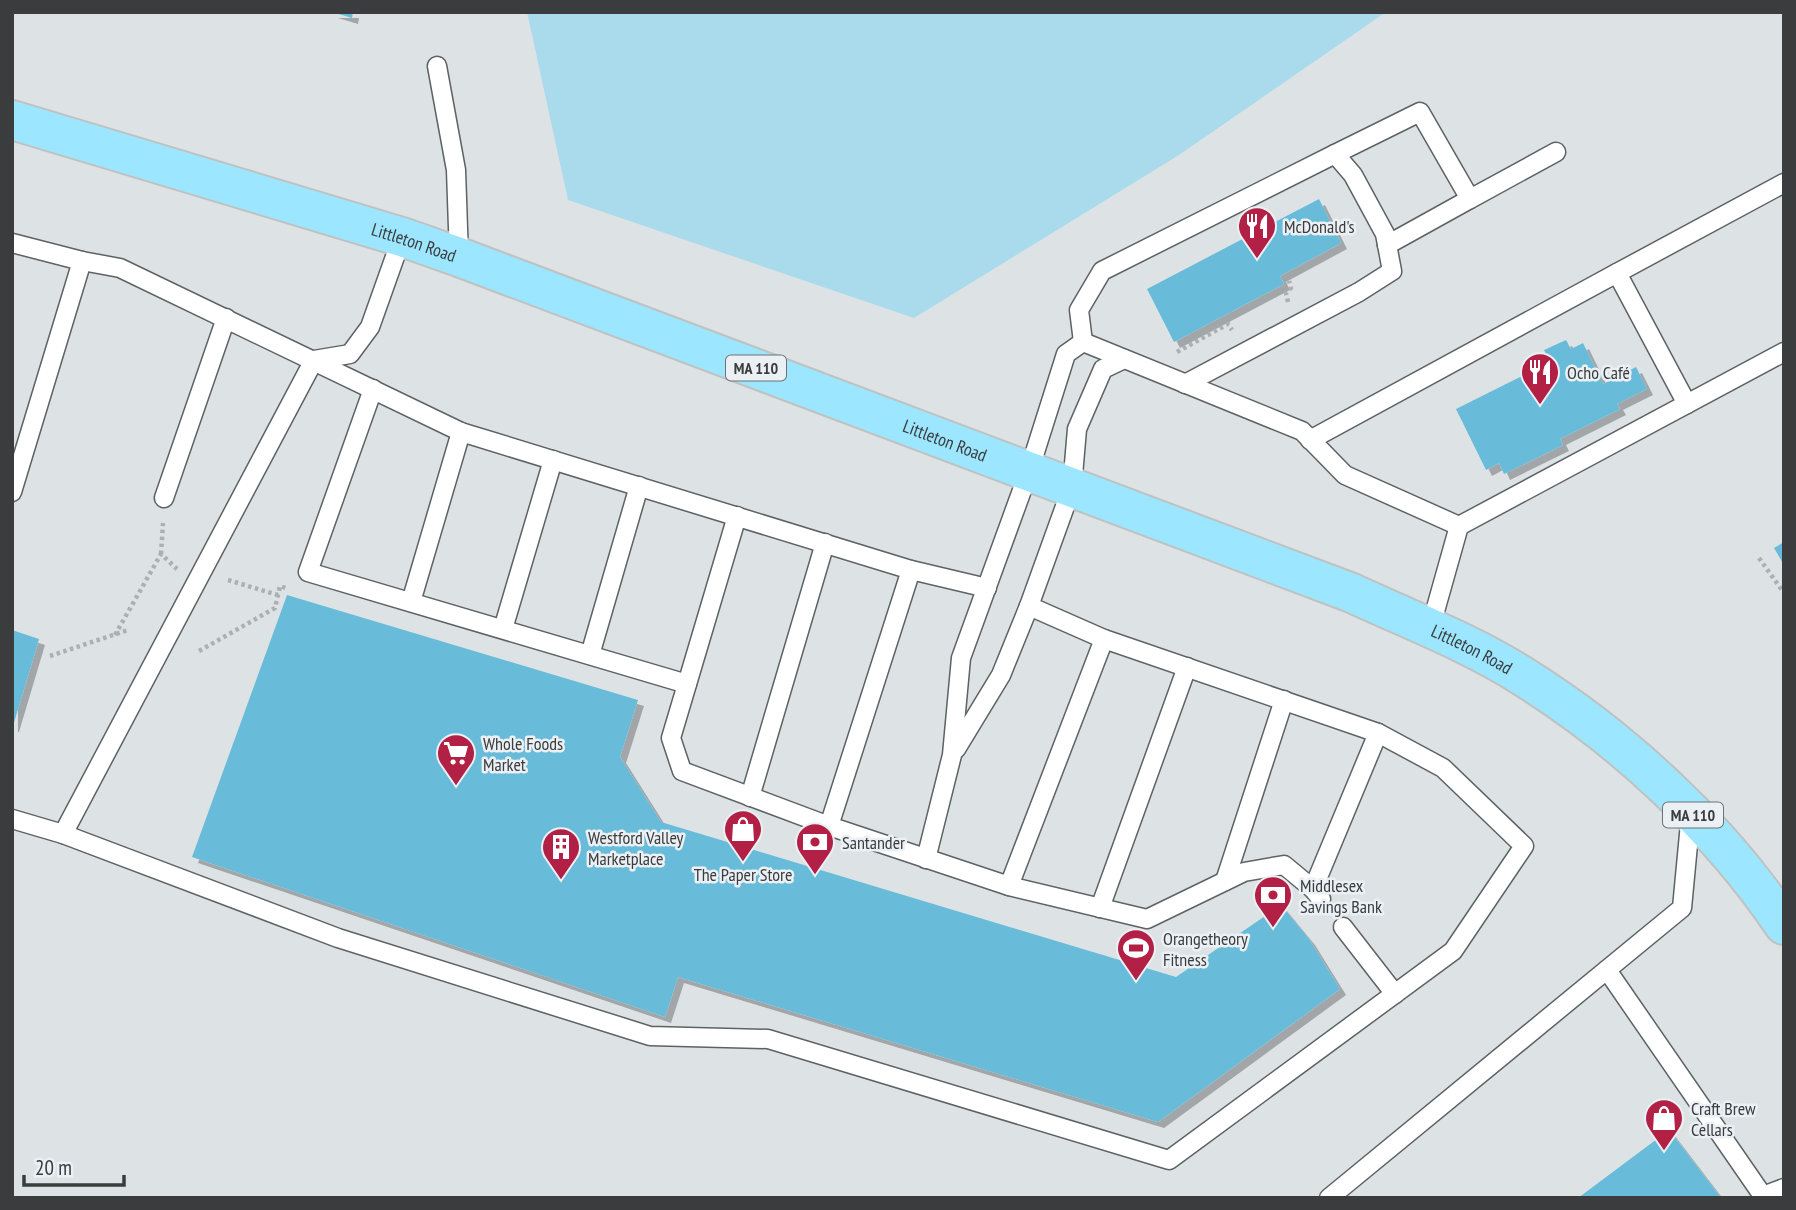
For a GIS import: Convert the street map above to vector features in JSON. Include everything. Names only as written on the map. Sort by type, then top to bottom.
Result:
[{"type":"main road","name":"Littleton Road","points":[[12,120],[402,237],[459,257],[1352,593],[1523,676],[1618,743],[1691,813],[1724,849],[1784,925]]},
{"type":"lane","points":[[437,66],[456,170],[459,257]]},
{"type":"lane","points":[[1083,342],[1079,310],[1102,271],[1420,112],[1470,199]]},
{"type":"lane","points":[[1387,245],[1556,152]]},
{"type":"lane","points":[[1185,384],[1359,292],[1392,271],[1385,234],[1353,175],[1335,154]]},
{"type":"lane","points":[[1310,440],[1784,183]]},
{"type":"lane","points":[[314,360],[350,354],[370,327],[402,237]]},
{"type":"lane","points":[[12,243],[120,268],[461,432],[911,570],[986,588]]},
{"type":"lane","points":[[12,492],[82,261]]},
{"type":"lane","points":[[1617,272],[1686,404]]},
{"type":"lane","points":[[164,498],[226,318]]},
{"type":"lane","points":[[1083,342],[1302,431],[1345,475],[1459,526]]},
{"type":"lane","points":[[926,859],[952,755],[961,658],[1029,471],[1066,354],[1083,342]]},
{"type":"lane","points":[[1430,629],[1459,526],[1784,352]]},
{"type":"lane","points":[[952,755],[1001,675],[1029,606],[1072,488],[1077,429],[1103,369],[1124,359]]},
{"type":"lane","points":[[63,834],[314,360]]},
{"type":"lane","points":[[373,389],[308,572],[687,684]]},
{"type":"lane","points":[[411,602],[461,432]]},
{"type":"lane","points":[[503,629],[553,460]]},
{"type":"lane","points":[[590,655],[639,486]]},
{"type":"lane","points":[[737,516],[671,738],[682,772],[926,859],[1009,886],[1147,919],[1244,872],[1284,865],[1317,894],[1378,733]]},
{"type":"lane","points":[[750,797],[825,543]]},
{"type":"lane","points":[[829,826],[911,570]]},
{"type":"lane","points":[[12,819],[63,834],[338,938],[650,1036],[768,1039],[1169,1160],[1453,951],[1524,846],[1443,768],[1378,733],[1104,639],[1029,606]]},
{"type":"lane","points":[[1009,886],[1104,639]]},
{"type":"lane","points":[[1100,908],[1187,667]]},
{"type":"lane","points":[[1226,881],[1284,700]]},
{"type":"lane","points":[[1329,1198],[1682,908],[1691,813]]},
{"type":"lane","points":[[1343,927],[1395,994]]},
{"type":"lane","points":[[1607,970],[1763,1197],[1784,1188]]},
{"type":"path","points":[[115,635],[161,554],[177,569]]},
{"type":"path","points":[[1759,558],[1784,593]]},
{"type":"path","points":[[228,580],[278,595]]},
{"type":"path","points":[[199,651],[275,608],[280,586],[292,590]]},
{"type":"path","points":[[50,656],[128,630]]},
{"type":"shaded area","points":[[527,12],[1386,12],[1179,155],[914,318],[568,200]]},
{"type":"building","points":[[332,12],[353,12],[352,18]]},
{"type":"building","name":"McDonald's","points":[[1319,199],[1341,243],[1280,276],[1284,284],[1174,342],[1147,289]]},
{"type":"building","name":"Ocho Café","points":[[1566,340],[1571,349],[1583,343],[1603,384],[1636,367],[1647,389],[1617,404],[1620,409],[1560,439],[1563,445],[1504,474],[1499,463],[1486,470],[1456,409],[1550,362],[1544,350]]},
{"type":"building","points":[[1784,542],[1784,565],[1774,548]]},
{"type":"building","name":"Westford Valley Marketplace","points":[[287,595],[638,700],[620,757],[661,822],[1176,977],[1281,905],[1309,939],[1340,989],[1158,1122],[678,977],[665,1017],[192,857]]},
{"type":"building","points":[[12,630],[39,639],[13,726],[12,726]]},
{"type":"building","points":[[1669,1130],[1721,1198],[1578,1198]]},
{"type":"place","name":"McDonald's","points":[[1257,260]]},
{"type":"place","name":"Ocho Café","points":[[1540,406]]},
{"type":"place","name":"Whole Foods Market","points":[[456,787]]},
{"type":"place","name":"The Paper Store","points":[[743,863]]},
{"type":"place","name":"Santander","points":[[815,876]]},
{"type":"place","name":"Westford Valley Marketplace","points":[[561,881]]},
{"type":"place","name":"Middlesex Savings Bank","points":[[1273,929]]},
{"type":"place","name":"Orangetheory Fitness","points":[[1136,982]]},
{"type":"place","name":"Craft Brew Cellars","points":[[1664,1152]]}]
